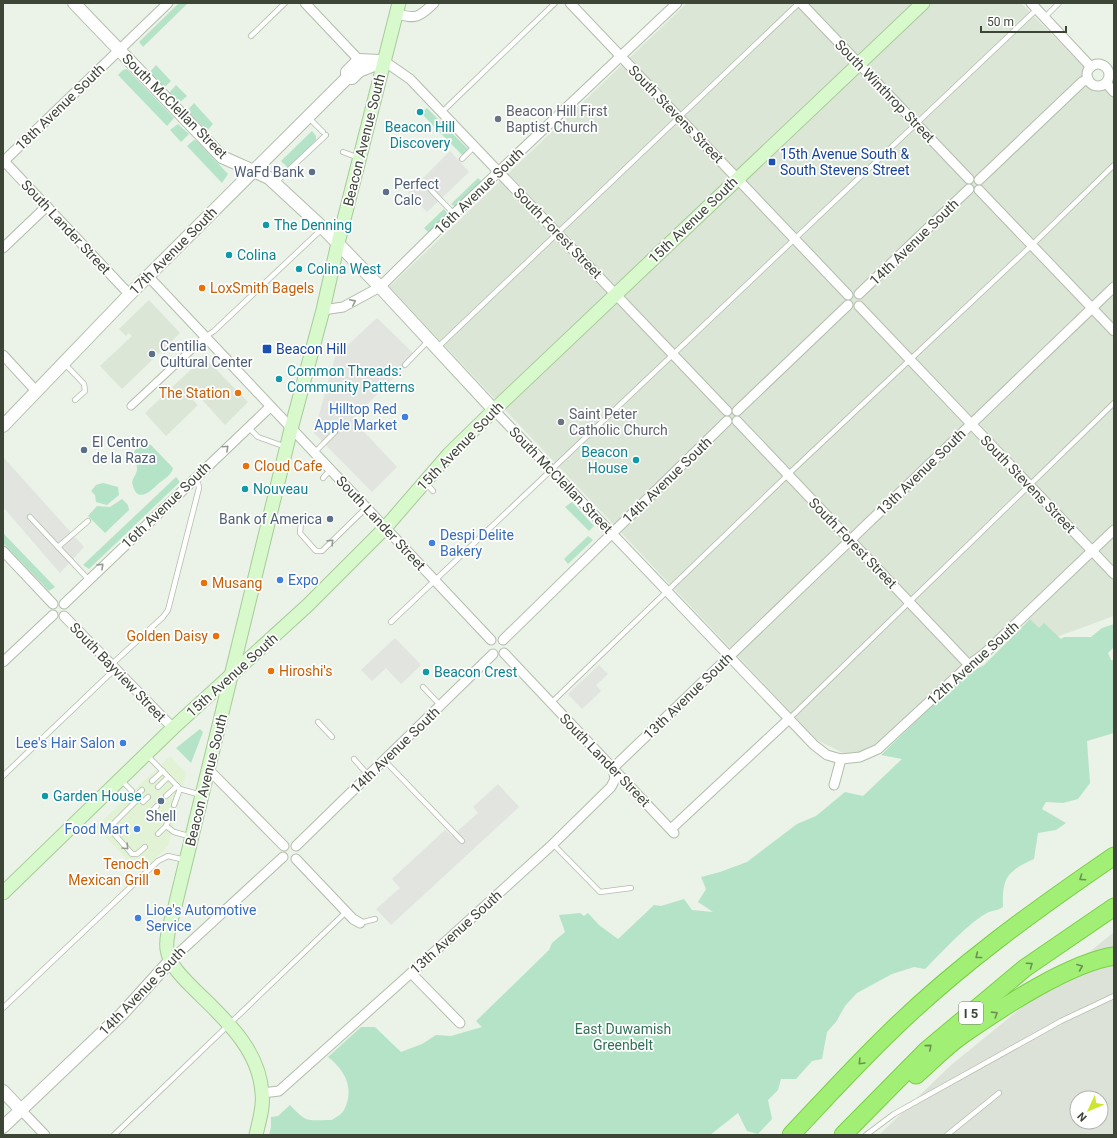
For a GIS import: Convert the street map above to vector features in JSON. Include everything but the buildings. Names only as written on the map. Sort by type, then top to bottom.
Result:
[{"type":"highway","points":[[791,1135],[888,1034],[965,966],[1058,894],[1114,856]]},
{"type":"highway","name":"I 5","points":[[844,1135],[927,1050],[1025,968],[1114,907]]},
{"type":"highway","points":[[844,1135],[964,1034],[1047,981],[1080,966],[1114,956]]},
{"type":"main road","name":"15th Avenue South","points":[[3,894],[173,728],[308,604],[428,486],[449,454],[494,410],[923,3]]},
{"type":"main road","name":"Beacon Avenue South","points":[[256,1135],[261,1116],[262,1093],[254,1060],[240,1037],[229,1024],[181,976],[170,961],[166,948],[291,429],[323,310],[338,243],[397,8]]},
{"type":"street","name":"South McClellan Street","points":[[74,3],[222,157],[255,170],[269,178],[323,228],[494,410],[789,719],[822,751],[841,759]]},
{"type":"street","name":"18th Avenue South","points":[[3,160],[168,3]]},
{"type":"street","points":[[305,3],[360,60],[384,61]]},
{"type":"street","points":[[397,8],[416,17],[420,16],[434,3]]},
{"type":"street","name":"South Stevens Street","points":[[570,3],[848,295]]},
{"type":"street","name":"16th Avenue South","points":[[323,310],[342,307],[380,287],[454,214],[677,3]]},
{"type":"street","name":"South Winthrop Street","points":[[800,3],[969,179]]},
{"type":"street","points":[[1034,6],[1091,67]]},
{"type":"street","name":"17th Avenue South","points":[[347,78],[347,72],[360,60]]},
{"type":"street","name":"17th Avenue South","points":[[3,426],[129,294],[347,78],[352,78],[359,71],[384,61]]},
{"type":"street","name":"South Forest Street","points":[[384,61],[400,70],[410,79],[727,410]]},
{"type":"street","points":[[1100,65],[1111,68],[1109,78],[1102,86],[1095,86],[1088,79],[1087,74],[1091,67],[1100,65]]},
{"type":"street","points":[[979,180],[1082,82],[1088,79]]},
{"type":"street","points":[[1106,83],[1114,92]]},
{"type":"street","name":"South Lander Street","points":[[3,160],[129,294]]},
{"type":"street","points":[[979,180],[974,178],[969,179],[967,184],[969,189],[974,192],[979,190]]},
{"type":"street","points":[[979,180],[981,185],[979,190]]},
{"type":"street","name":"14th Avenue South","points":[[859,294],[969,189]]},
{"type":"street","points":[[979,190],[1114,330]]},
{"type":"street","points":[[3,248],[47,206]]},
{"type":"street","name":"South Lander Street","points":[[148,276],[491,640]]},
{"type":"street","name":"13th Avenue South","points":[[262,1093],[279,1091],[553,844],[611,787],[615,779],[613,768],[1114,287]]},
{"type":"street","points":[[854,292],[859,294],[862,301],[859,306],[853,308],[848,305],[846,301],[848,295],[854,292]]},
{"type":"street","points":[[737,411],[848,305]]},
{"type":"street","name":"South Stevens Street","points":[[859,306],[1114,574]]},
{"type":"street","points":[[131,406],[195,345],[206,337]]},
{"type":"street","points":[[3,355],[37,392]]},
{"type":"street","name":"16th Avenue South","points":[[64,604],[88,579],[270,407]]},
{"type":"street","points":[[734,409],[737,411],[739,416],[732,421],[725,417],[727,410],[734,409]]},
{"type":"street","name":"South Forest Street","points":[[732,421],[788,475],[969,665]]},
{"type":"street","name":"14th Avenue South","points":[[503,640],[612,534],[732,421]]},
{"type":"street","name":"12th Avenue South","points":[[841,759],[860,757],[878,749],[969,665],[984,654],[1114,530]]},
{"type":"street","points":[[3,552],[53,604]]},
{"type":"street","points":[[58,602],[64,604],[66,611],[64,616],[59,618],[52,615],[50,610],[53,604],[58,602]]},
{"type":"street","points":[[3,662],[52,615]]},
{"type":"street","name":"South Bayview Street","points":[[64,616],[173,728]]},
{"type":"street","points":[[498,638],[503,640],[506,647],[504,653],[497,655],[493,654],[489,646],[491,640],[498,638]]},
{"type":"street","name":"South Lander Street","points":[[504,653],[673,831],[789,719]]},
{"type":"street","name":"14th Avenue South","points":[[296,846],[493,654]]},
{"type":"street","points":[[834,785],[841,759]]},
{"type":"street","points":[[209,770],[284,846]]},
{"type":"street","points":[[290,844],[296,846],[299,853],[296,859],[290,861],[283,857],[282,852],[284,846],[290,844]]},
{"type":"street","name":"14th Avenue South","points":[[3,1128],[122,1014],[170,961],[283,857]]},
{"type":"street","points":[[296,859],[346,912],[360,923]]},
{"type":"street","points":[[411,973],[460,1024]]},
{"type":"street","points":[[3,1091],[45,1135]]},
{"type":"lane","points":[[251,36],[285,3]]},
{"type":"lane","points":[[442,112],[555,3]]},
{"type":"lane","points":[[404,365],[433,344],[558,233],[800,3]]},
{"type":"lane","points":[[1045,17],[1059,3]]},
{"type":"lane","points":[[391,622],[916,124],[1034,6]]},
{"type":"lane","points":[[275,184],[324,133],[308,117]]},
{"type":"lane","points":[[462,159],[474,146]]},
{"type":"lane","points":[[343,152],[359,158]]},
{"type":"lane","points":[[551,703],[1114,165]]},
{"type":"lane","points":[[431,190],[454,214]]},
{"type":"lane","points":[[206,337],[323,228]]},
{"type":"lane","points":[[64,363],[84,384],[84,390],[75,400]]},
{"type":"lane","points":[[789,719],[1114,403]]},
{"type":"lane","points":[[248,427],[258,437],[287,448]]},
{"type":"lane","points":[[314,453],[335,432]]},
{"type":"lane","points":[[323,478],[330,470]]},
{"type":"lane","points":[[3,776],[163,617],[168,610],[199,488],[197,476]]},
{"type":"lane","points":[[302,522],[300,533],[316,551],[322,551],[366,508]]},
{"type":"lane","points":[[30,517],[88,579]]},
{"type":"lane","points":[[58,547],[88,521]]},
{"type":"lane","points":[[423,687],[441,706]]},
{"type":"lane","points":[[318,722],[332,737]]},
{"type":"lane","points":[[146,754],[178,788],[203,795]]},
{"type":"lane","points":[[354,759],[368,775]]},
{"type":"lane","points":[[384,760],[462,841]]},
{"type":"lane","points":[[152,781],[162,771]]},
{"type":"lane","points":[[158,787],[168,777]]},
{"type":"lane","points":[[120,780],[132,791]]},
{"type":"lane","points":[[166,796],[178,788]]},
{"type":"lane","points":[[174,805],[178,788]]},
{"type":"lane","points":[[142,790],[139,799],[110,828],[135,855],[145,847]]},
{"type":"lane","points":[[139,799],[148,797]]},
{"type":"lane","points":[[152,811],[157,806]]},
{"type":"lane","points":[[158,834],[166,826],[169,819]]},
{"type":"lane","points":[[166,826],[174,832],[192,837]]},
{"type":"lane","points":[[553,844],[600,892],[631,888]]},
{"type":"lane","points":[[3,1008],[158,861],[168,856],[186,860]]},
{"type":"lane","points":[[114,1135],[346,912]]},
{"type":"lane","points":[[360,923],[375,919]]},
{"type":"lane","points":[[866,1135],[894,1114],[1061,1021],[1114,996]]},
{"type":"lane","points":[[947,1135],[999,1093]]},
{"type":"shaded area","points":[[687,3],[1021,3],[1114,98],[1114,616],[1051,639],[1021,613],[977,654],[971,657],[879,745],[868,751],[847,755],[817,740],[389,287]]},
{"type":"shaded area","points":[[450,151],[469,172],[427,212],[408,193]]},
{"type":"shaded area","points":[[149,300],[180,333],[122,389],[100,366],[132,336],[129,333],[126,336],[119,329]]},
{"type":"shaded area","name":"Hilltop Red Apple Market","points":[[377,318],[416,356],[352,419],[397,467],[372,492],[314,433],[335,357]]},
{"type":"shaded area","points":[[204,357],[248,402],[225,425],[196,393],[191,398],[198,405],[166,436],[145,413]]},
{"type":"shaded area","points":[[3,457],[84,547],[60,573],[3,507]]},
{"type":"shaded area","points":[[395,638],[421,665],[401,684],[386,668],[372,681],[361,670]]},
{"type":"shaded area","points":[[599,665],[608,674],[596,685],[601,691],[582,709],[568,694]]},
{"type":"shaded area","points":[[170,756],[186,773],[168,846],[140,873],[96,827]]},
{"type":"shaded area","points":[[498,784],[519,807],[391,925],[376,909],[400,888],[392,879],[445,830],[452,836],[478,813],[473,807]]},
{"type":"shaded area","points":[[1114,932],[1114,1135],[879,1135],[950,1066]]},
{"type":"green space","points":[[179,3],[188,3],[143,47],[139,42]]},
{"type":"green space","points":[[156,65],[171,81],[164,88],[149,73]]},
{"type":"green space","points":[[127,69],[174,118],[167,126],[118,75],[123,70]]},
{"type":"green space","points":[[176,85],[187,96],[179,103],[169,93]]},
{"type":"green space","points":[[194,103],[213,124],[207,131],[187,111]]},
{"type":"green space","points":[[427,108],[469,150],[463,156],[421,113]]},
{"type":"green space","points":[[178,124],[189,134],[181,142],[170,130]]},
{"type":"green space","points":[[312,131],[316,136],[316,140],[288,168],[281,161]]},
{"type":"green space","points":[[194,140],[197,141],[228,174],[222,183],[187,146]]},
{"type":"green space","points":[[478,178],[482,182],[455,207],[451,204]]},
{"type":"green space","points":[[444,209],[448,214],[429,233],[424,228]]},
{"type":"green space","points":[[143,442],[151,445],[173,468],[167,477],[149,492],[142,495],[135,491],[132,481],[137,469],[134,453]]},
{"type":"green space","points":[[176,477],[180,482],[89,569],[83,565]]},
{"type":"green space","points":[[103,483],[118,487],[119,495],[107,505],[96,502],[95,495],[91,491],[96,485]]},
{"type":"green space","points":[[122,499],[128,505],[129,510],[105,533],[88,516],[97,506],[110,507]]},
{"type":"green space","points":[[572,502],[594,526],[589,531],[565,507]]},
{"type":"green space","points":[[3,533],[55,587],[49,591],[3,543]]},
{"type":"green space","points":[[588,536],[593,540],[568,564],[564,559]]},
{"type":"green space","name":"East Duwamish Greenbelt","points":[[1030,619],[1039,628],[1044,623],[1061,639],[1064,637],[1091,637],[1102,628],[1114,624],[1114,647],[1108,653],[1111,660],[1114,660],[1114,733],[1087,741],[1090,783],[1078,799],[1063,803],[1046,802],[1042,809],[1066,823],[1056,830],[1038,833],[1034,859],[1018,867],[1012,872],[1005,882],[1003,907],[989,912],[973,922],[925,969],[914,967],[892,974],[857,993],[845,1006],[836,1022],[827,1032],[822,1059],[812,1061],[796,1079],[781,1079],[778,1090],[768,1100],[772,1119],[758,1134],[747,1131],[738,1113],[710,1135],[269,1135],[271,1117],[278,1116],[290,1105],[308,1120],[332,1120],[343,1111],[349,1095],[348,1087],[339,1068],[328,1057],[361,1027],[375,1027],[401,1052],[422,1044],[436,1035],[451,1036],[482,1027],[476,1021],[549,950],[552,943],[565,932],[559,915],[580,913],[584,916],[588,913],[599,925],[618,939],[654,905],[661,906],[684,899],[692,910],[713,912],[698,902],[706,889],[701,877],[747,862],[797,824],[816,816],[845,792],[863,796],[902,759],[881,755],[962,677],[984,665]]},
{"type":"green space","points":[[200,729],[203,732],[191,763],[176,748]]},
{"type":"place","name":"Beacon Hill Discovery","points":[[420,112]]},
{"type":"place","name":"Beacon Hill First Baptist Church","points":[[498,119]]},
{"type":"place","name":"15th Avenue South & South Stevens Street","points":[[772,162]]},
{"type":"place","name":"WaFd Bank","points":[[312,172]]},
{"type":"place","name":"Perfect Calc","points":[[386,192]]},
{"type":"place","name":"The Denning","points":[[266,225]]},
{"type":"place","name":"Colina","points":[[229,255]]},
{"type":"place","name":"Colina West","points":[[299,269]]},
{"type":"place","name":"LoxSmith Bagels","points":[[202,288]]},
{"type":"place","name":"Beacon Hill","points":[[267,349]]},
{"type":"place","name":"Centilia Cultural Center","points":[[152,354]]},
{"type":"place","name":"Common Threads: Community Patterns","points":[[279,379]]},
{"type":"place","name":"The Station","points":[[238,393]]},
{"type":"place","name":"Hilltop Red Apple Market","points":[[405,417]]},
{"type":"place","name":"Saint Peter Catholic Church","points":[[561,422]]},
{"type":"place","name":"El Centro de la Raza","points":[[84,450]]},
{"type":"place","name":"Beacon House","points":[[636,460]]},
{"type":"place","name":"Cloud Cafe","points":[[246,466]]},
{"type":"place","name":"Nouveau","points":[[245,489]]},
{"type":"place","name":"Bank of America","points":[[330,519]]},
{"type":"place","name":"Despi Delite Bakery","points":[[432,543]]},
{"type":"place","name":"Expo","points":[[280,580]]},
{"type":"place","name":"Musang","points":[[204,583]]},
{"type":"place","name":"Golden Daisy","points":[[216,636]]},
{"type":"place","name":"Hiroshi's","points":[[271,671]]},
{"type":"place","name":"Beacon Crest","points":[[426,672]]},
{"type":"place","name":"Lee's Hair Salon","points":[[123,743]]},
{"type":"place","name":"Garden House","points":[[45,796]]},
{"type":"place","name":"Shell","points":[[161,801]]},
{"type":"place","name":"Food Mart","points":[[137,829]]},
{"type":"place","name":"Tenoch Mexican Grill","points":[[157,872]]},
{"type":"place","name":"Lioe's Automotive Service","points":[[138,918]]}]
